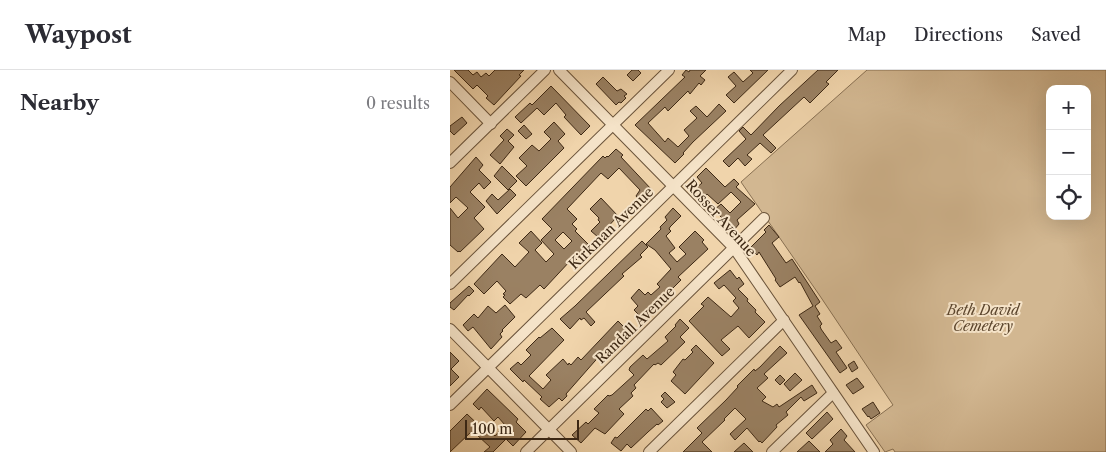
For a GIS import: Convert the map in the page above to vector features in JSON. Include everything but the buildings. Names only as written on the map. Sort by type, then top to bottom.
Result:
[{"type":"street","points":[[450,163],[546,70]]},
{"type":"street","name":"Rosser Avenue","points":[[559,70],[734,248],[874,452]]},
{"type":"street","points":[[450,284],[669,70]]},
{"type":"street","name":"Kirkman Avenue","points":[[450,405],[792,70]]},
{"type":"street","points":[[450,82],[491,124]]},
{"type":"street","name":"Randall Avenue","points":[[526,452],[764,218]]},
{"type":"street","points":[[649,452],[784,320]]},
{"type":"street","points":[[450,329],[571,452]]},
{"type":"street","points":[[772,452],[833,393]]},
{"type":"green space","name":"Beth David Cemetery","points":[[867,70],[1106,70],[1106,452],[895,452],[893,449],[885,452],[866,425],[893,405],[741,182]]}]
